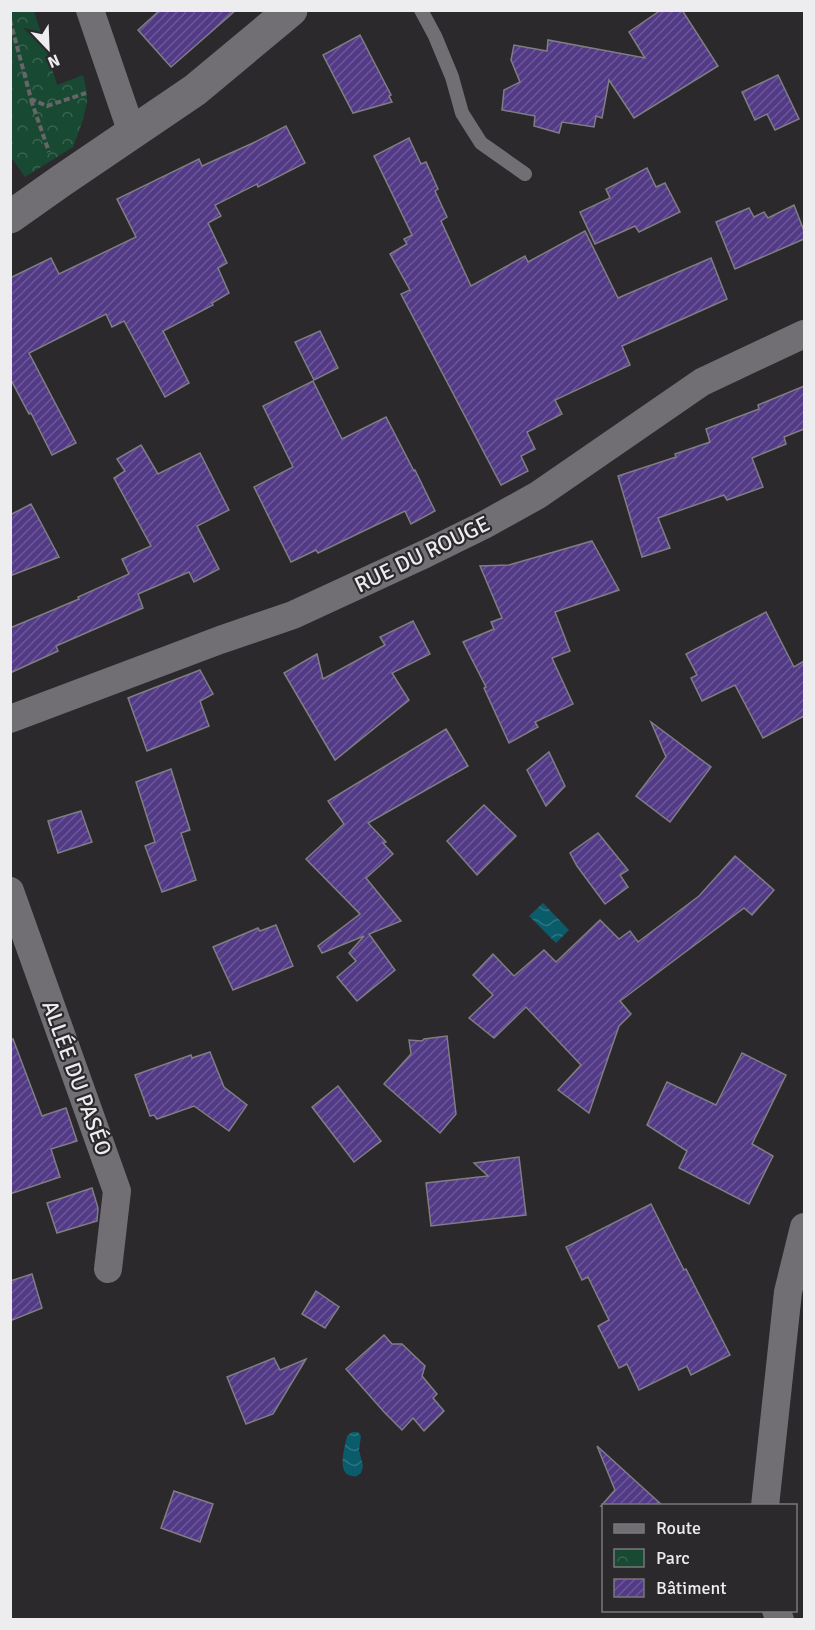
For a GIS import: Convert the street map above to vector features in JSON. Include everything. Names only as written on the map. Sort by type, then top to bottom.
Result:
[{"type":"main road","points":[[10,217],[195,90],[291,10]]},
{"type":"street","points":[[90,10],[132,133]]},
{"type":"street","name":"RUE DU ROUGE","points":[[10,719],[292,615],[425,554],[538,495],[702,382],[804,334]]},
{"type":"street","name":"ALLÉE DU PASÉO","points":[[10,891],[117,1191],[108,1269]]},
{"type":"street","points":[[765,1504],[788,1292],[804,1227]]},
{"type":"lane","points":[[421,10],[452,77],[462,114],[481,143],[525,174]]},
{"type":"path","points":[[10,20],[30,99],[52,159]]},
{"type":"path","points":[[30,99],[47,105],[87,93],[93,94]]},
{"type":"green space","points":[[10,11],[34,11],[57,85],[83,75],[87,93],[83,120],[73,147],[25,177],[11,157]]},
{"type":"water","points":[[543,903],[569,930],[556,943],[529,916]]},
{"type":"water","points":[[352,1432],[358,1432],[361,1436],[359,1450],[363,1466],[361,1473],[357,1476],[347,1474],[343,1465],[347,1436]]},
{"type":"building","points":[[160,10],[236,10],[171,67],[138,30]]},
{"type":"building","points":[[661,10],[682,10],[718,66],[634,118],[609,80],[602,118],[596,116],[594,127],[562,122],[559,133],[534,126],[535,116],[502,110],[504,90],[520,82],[511,60],[514,45],[547,51],[548,40],[645,58],[629,32]]},
{"type":"building","points":[[360,35],[391,95],[389,96],[392,102],[353,113],[323,55]]},
{"type":"building","points":[[778,75],[799,119],[775,130],[767,114],[755,120],[742,92]]},
{"type":"building","points":[[286,126],[305,163],[258,187],[257,184],[215,205],[221,216],[208,223],[227,263],[218,268],[229,293],[212,303],[213,305],[163,331],[189,383],[165,397],[124,321],[112,327],[106,314],[29,353],[76,443],[52,455],[10,378],[10,278],[51,258],[59,274],[136,237],[117,199],[199,159],[202,166]]},
{"type":"building","points":[[409,138],[421,164],[426,162],[438,189],[435,191],[447,217],[441,221],[471,286],[525,256],[528,262],[585,231],[618,298],[711,258],[727,299],[622,346],[630,365],[555,400],[562,414],[527,432],[535,449],[521,456],[528,471],[501,485],[401,294],[410,290],[390,254],[407,244],[404,239],[412,235],[374,156]]},
{"type":"building","points":[[647,168],[656,187],[665,183],[680,212],[639,232],[635,226],[595,244],[580,212],[610,198],[606,189]]},
{"type":"building","points":[[794,205],[804,231],[804,239],[735,269],[716,222],[749,208],[754,217],[764,212],[768,218]]},
{"type":"building","points":[[320,331],[338,368],[314,380],[295,342]]},
{"type":"building","points":[[313,381],[342,439],[386,417],[435,511],[411,524],[405,511],[318,553],[316,550],[291,562],[254,487],[293,467],[263,406]]},
{"type":"building","points":[[804,386],[804,429],[784,437],[786,444],[752,458],[763,487],[727,500],[724,495],[658,518],[670,548],[642,557],[618,476],[676,457],[675,454],[710,442],[706,429],[759,409],[758,405]]},
{"type":"building","points":[[141,445],[158,474],[200,453],[229,510],[197,526],[219,569],[194,582],[189,572],[138,594],[143,608],[56,646],[58,651],[10,673],[10,628],[79,599],[78,597],[129,574],[122,559],[151,546],[114,478],[125,471],[117,459]]},
{"type":"building","points":[[31,504],[59,557],[10,576],[10,515]]},
{"type":"building","points":[[592,541],[619,590],[555,612],[570,651],[552,658],[573,704],[535,722],[538,727],[509,743],[484,688],[486,687],[463,642],[494,629],[491,622],[502,618],[480,566],[509,565]]},
{"type":"building","points":[[766,612],[794,667],[804,661],[804,716],[763,738],[735,685],[702,701],[691,678],[697,675],[686,654]]},
{"type":"building","points":[[413,621],[430,654],[392,673],[409,700],[335,760],[284,673],[317,654],[323,679],[385,645],[380,637]]},
{"type":"building","points":[[200,670],[213,694],[200,701],[209,726],[147,751],[128,698]]},
{"type":"building","points":[[651,722],[711,767],[670,822],[636,796],[666,757]]},
{"type":"building","points":[[446,729],[468,766],[368,823],[386,842],[383,843],[393,854],[366,878],[401,921],[369,934],[395,970],[357,1001],[337,977],[356,961],[349,953],[364,936],[322,953],[318,946],[360,914],[306,859],[344,824],[328,801]]},
{"type":"building","points":[[549,752],[565,786],[546,806],[527,770]]},
{"type":"building","points":[[171,769],[190,830],[181,833],[196,880],[162,892],[145,846],[155,842],[136,782]]},
{"type":"building","points":[[484,805],[516,836],[477,875],[447,841]]},
{"type":"building","points":[[81,811],[92,842],[58,853],[48,821]]},
{"type":"building","points":[[598,833],[628,870],[620,875],[628,887],[605,904],[570,853]]},
{"type":"building","points":[[735,856],[774,890],[752,915],[744,908],[620,1001],[631,1014],[619,1026],[589,1113],[558,1090],[581,1065],[526,1007],[494,1038],[469,1018],[493,995],[473,975],[493,954],[514,976],[544,950],[556,962],[600,920],[619,939],[630,931],[638,942],[699,896]]},
{"type":"building","points":[[276,925],[293,966],[233,990],[213,947],[258,928],[260,931]]},
{"type":"building","points":[[447,1036],[456,1114],[440,1133],[384,1084],[411,1054],[409,1040],[422,1041]]},
{"type":"building","points":[[13,1039],[42,1116],[66,1108],[77,1141],[51,1149],[60,1177],[10,1194],[10,1040]]},
{"type":"building","points":[[210,1052],[224,1087],[247,1105],[229,1131],[194,1106],[157,1119],[154,1115],[150,1116],[135,1075],[191,1055],[192,1058]]},
{"type":"building","points":[[742,1053],[786,1075],[752,1144],[773,1156],[749,1204],[679,1168],[687,1151],[647,1125],[667,1082],[716,1105]]},
{"type":"building","points":[[338,1086],[381,1141],[354,1162],[312,1107]]},
{"type":"building","points":[[519,1157],[526,1215],[431,1226],[426,1183],[488,1176],[474,1163]]},
{"type":"building","points":[[92,1188],[98,1208],[97,1221],[57,1233],[47,1203]]},
{"type":"building","points":[[651,1204],[730,1355],[691,1375],[687,1366],[639,1390],[627,1364],[619,1368],[598,1326],[609,1320],[588,1277],[582,1280],[566,1247]]},
{"type":"building","points":[[32,1274],[42,1308],[10,1321],[10,1281]]},
{"type":"building","points":[[316,1291],[339,1307],[325,1328],[302,1314]]},
{"type":"building","points":[[384,1335],[392,1344],[402,1344],[425,1366],[422,1376],[437,1394],[433,1398],[444,1411],[424,1431],[413,1418],[402,1430],[346,1369]]},
{"type":"building","points":[[274,1358],[280,1370],[306,1359],[273,1414],[246,1424],[227,1377]]},
{"type":"building","points":[[597,1446],[661,1504],[603,1504],[615,1490]]},
{"type":"building","points":[[174,1491],[213,1504],[200,1542],[161,1528]]}]
